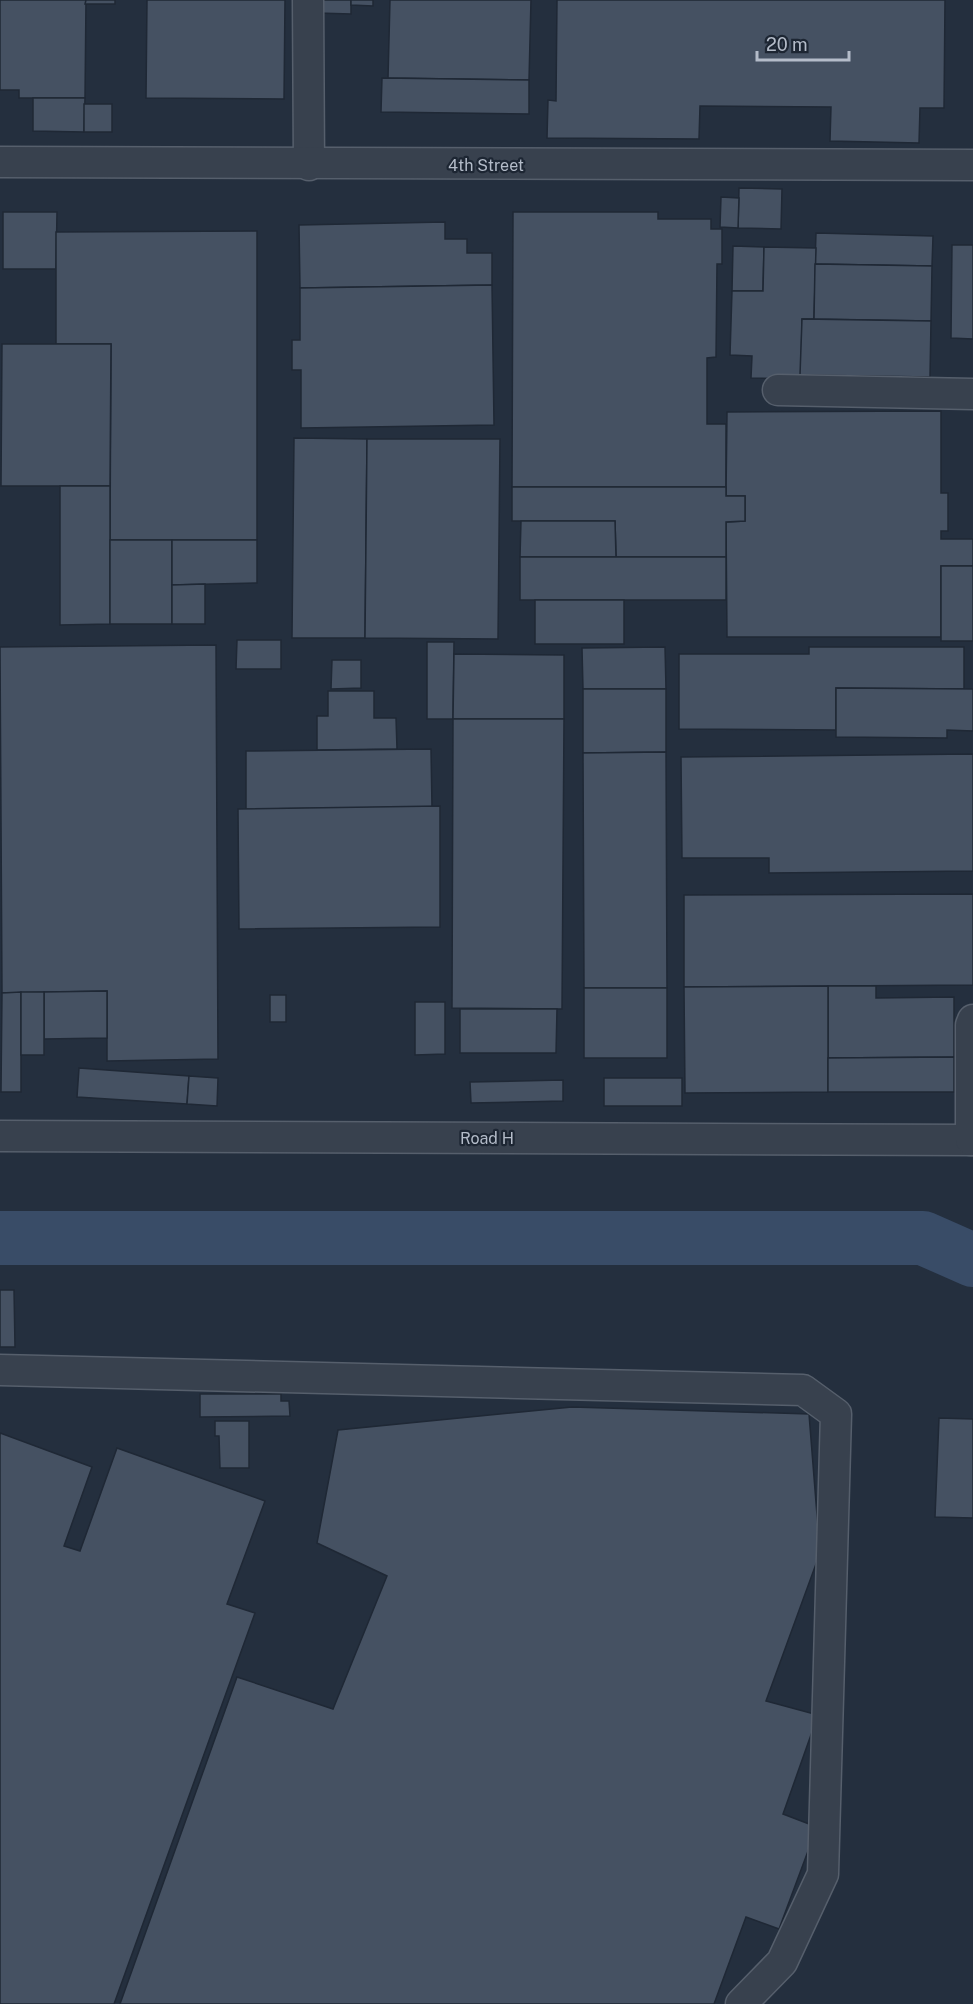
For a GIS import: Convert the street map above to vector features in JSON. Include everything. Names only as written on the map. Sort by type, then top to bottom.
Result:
[{"type":"street","points":[[308,0],[309,165]]},
{"type":"street","name":"4th Street","points":[[0,162],[309,165],[973,165]]},
{"type":"street","points":[[778,390],[973,394]]},
{"type":"street","points":[[972,1140],[970,1025],[973,1020]]},
{"type":"street","name":"Road H","points":[[0,1136],[972,1140]]},
{"type":"street","points":[[0,1370],[802,1390],[836,1414],[823,1874],[782,1962],[741,2004]]},
{"type":"building","points":[[0,0],[86,0],[85,98],[19,98],[19,90],[0,90]]},
{"type":"building","points":[[86,0],[115,0],[115,4],[85,4]]},
{"type":"building","points":[[147,0],[285,0],[284,99],[146,98]]},
{"type":"building","points":[[317,0],[351,0],[351,14],[317,13]]},
{"type":"building","points":[[351,0],[373,0],[373,6],[351,5]]},
{"type":"building","points":[[390,0],[531,0],[529,80],[388,78]]},
{"type":"building","points":[[557,0],[945,0],[944,108],[920,108],[919,143],[830,141],[831,107],[700,106],[699,139],[547,138],[548,100],[556,101]]},
{"type":"building","points":[[382,78],[529,80],[529,114],[381,112]]},
{"type":"building","points":[[33,98],[85,98],[84,132],[33,131]]},
{"type":"building","points":[[84,104],[112,104],[112,132],[84,132]]},
{"type":"building","points":[[739,188],[782,189],[781,229],[738,228]]},
{"type":"building","points":[[721,197],[739,198],[738,228],[720,227]]},
{"type":"building","points":[[3,212],[57,212],[56,269],[3,269]]},
{"type":"building","points":[[513,212],[658,212],[658,219],[711,219],[711,229],[722,229],[722,264],[717,264],[716,357],[707,358],[707,424],[726,424],[726,487],[512,487]]},
{"type":"building","points":[[445,222],[445,239],[467,239],[467,253],[492,253],[492,285],[300,288],[299,225]]},
{"type":"building","points":[[257,231],[257,540],[110,540],[111,344],[56,344],[56,232]]},
{"type":"building","points":[[816,233],[933,236],[932,266],[815,264]]},
{"type":"building","points":[[952,245],[973,245],[973,339],[951,338]]},
{"type":"building","points":[[733,246],[764,247],[763,291],[732,291]]},
{"type":"building","points":[[764,247],[816,248],[814,319],[802,319],[801,379],[751,378],[752,356],[730,355],[732,291],[763,291]]},
{"type":"building","points":[[815,264],[932,266],[931,321],[814,319]]},
{"type":"building","points":[[492,285],[494,425],[301,428],[301,370],[292,370],[292,340],[300,340],[300,288]]},
{"type":"building","points":[[802,319],[931,321],[930,377],[800,375]]},
{"type":"building","points":[[2,344],[111,344],[110,486],[1,486]]},
{"type":"building","points":[[941,411],[941,493],[948,493],[948,531],[941,531],[941,539],[973,539],[973,566],[941,566],[941,637],[727,637],[726,522],[745,521],[745,496],[726,496],[727,412]]},
{"type":"building","points":[[294,438],[367,439],[365,638],[292,638]]},
{"type":"building","points":[[367,439],[500,439],[498,639],[365,638]]},
{"type":"building","points":[[60,486],[110,486],[110,624],[60,625]]},
{"type":"building","points":[[512,487],[726,487],[726,496],[745,496],[745,521],[726,522],[726,557],[616,557],[615,521],[512,521]]},
{"type":"building","points":[[521,521],[615,521],[616,557],[520,557]]},
{"type":"building","points":[[110,540],[172,540],[172,624],[110,624]]},
{"type":"building","points":[[172,540],[257,540],[257,583],[172,585]]},
{"type":"building","points":[[520,557],[726,557],[726,600],[520,600]]},
{"type":"building","points":[[941,566],[973,566],[973,641],[941,641]]},
{"type":"building","points":[[205,584],[205,624],[172,624],[172,585]]},
{"type":"building","points":[[535,600],[624,600],[624,644],[535,644]]},
{"type":"building","points":[[237,640],[281,640],[281,669],[236,669]]},
{"type":"building","points":[[427,642],[454,642],[453,719],[427,719]]},
{"type":"building","points":[[216,645],[218,1059],[107,1061],[107,991],[2,993],[0,647]]},
{"type":"building","points":[[665,647],[666,689],[583,689],[582,648]]},
{"type":"building","points":[[809,647],[964,647],[964,689],[836,688],[836,730],[679,729],[679,654],[809,654]]},
{"type":"building","points":[[454,654],[564,655],[564,719],[453,719]]},
{"type":"building","points":[[332,660],[361,660],[361,688],[331,689]]},
{"type":"building","points":[[836,688],[973,689],[973,731],[947,730],[947,738],[836,737]]},
{"type":"building","points":[[583,689],[666,689],[666,752],[583,753]]},
{"type":"building","points":[[328,691],[374,691],[374,718],[396,718],[397,749],[317,750],[317,716],[328,716]]},
{"type":"building","points":[[453,719],[564,719],[562,1009],[452,1008]]},
{"type":"building","points":[[431,749],[432,807],[246,809],[246,751]]},
{"type":"building","points":[[666,752],[667,988],[584,988],[583,753]]},
{"type":"building","points":[[973,754],[973,871],[769,873],[769,858],[682,858],[681,757]]},
{"type":"building","points":[[440,806],[440,927],[239,929],[238,809]]},
{"type":"building","points":[[973,894],[973,985],[684,987],[684,895]]},
{"type":"building","points":[[828,986],[876,986],[876,998],[954,997],[954,1057],[828,1058]]},
{"type":"building","points":[[828,986],[828,1092],[685,1093],[684,987]]},
{"type":"building","points":[[584,988],[667,988],[667,1058],[584,1058]]},
{"type":"building","points":[[107,991],[107,1038],[44,1039],[44,992]]},
{"type":"building","points":[[21,992],[21,1092],[1,1092],[2,993]]},
{"type":"building","points":[[21,992],[44,992],[44,1055],[21,1055]]},
{"type":"building","points":[[270,995],[286,995],[286,1022],[270,1022]]},
{"type":"building","points":[[415,1002],[445,1002],[445,1054],[415,1055]]},
{"type":"building","points":[[460,1009],[557,1009],[556,1053],[460,1053]]},
{"type":"building","points":[[954,1057],[954,1092],[828,1092],[828,1058]]},
{"type":"building","points":[[79,1068],[189,1076],[187,1104],[77,1097]]},
{"type":"building","points":[[189,1076],[218,1078],[217,1106],[187,1104]]},
{"type":"building","points":[[604,1078],[682,1078],[682,1106],[604,1106]]},
{"type":"building","points":[[563,1080],[563,1101],[471,1103],[470,1082]]},
{"type":"building","points":[[0,1290],[14,1290],[15,1347],[0,1347]]},
{"type":"building","points":[[200,1394],[281,1394],[281,1401],[289,1401],[290,1416],[200,1417]]},
{"type":"building","points":[[572,1407],[809,1414],[820,1553],[766,1701],[818,1715],[783,1814],[817,1827],[779,1929],[746,1917],[714,2004],[120,2004],[237,1677],[333,1709],[387,1576],[317,1543],[338,1430]]},
{"type":"building","points":[[939,1418],[973,1419],[973,1518],[935,1517]]},
{"type":"building","points":[[215,1421],[249,1421],[249,1468],[220,1468],[219,1436],[215,1436]]},
{"type":"building","points":[[0,1433],[92,1467],[64,1546],[80,1551],[117,1448],[265,1501],[227,1604],[255,1613],[114,2004],[0,2004]]},
{"type":"waterway","points":[[0,1238],[923,1238],[973,1260]]}]
